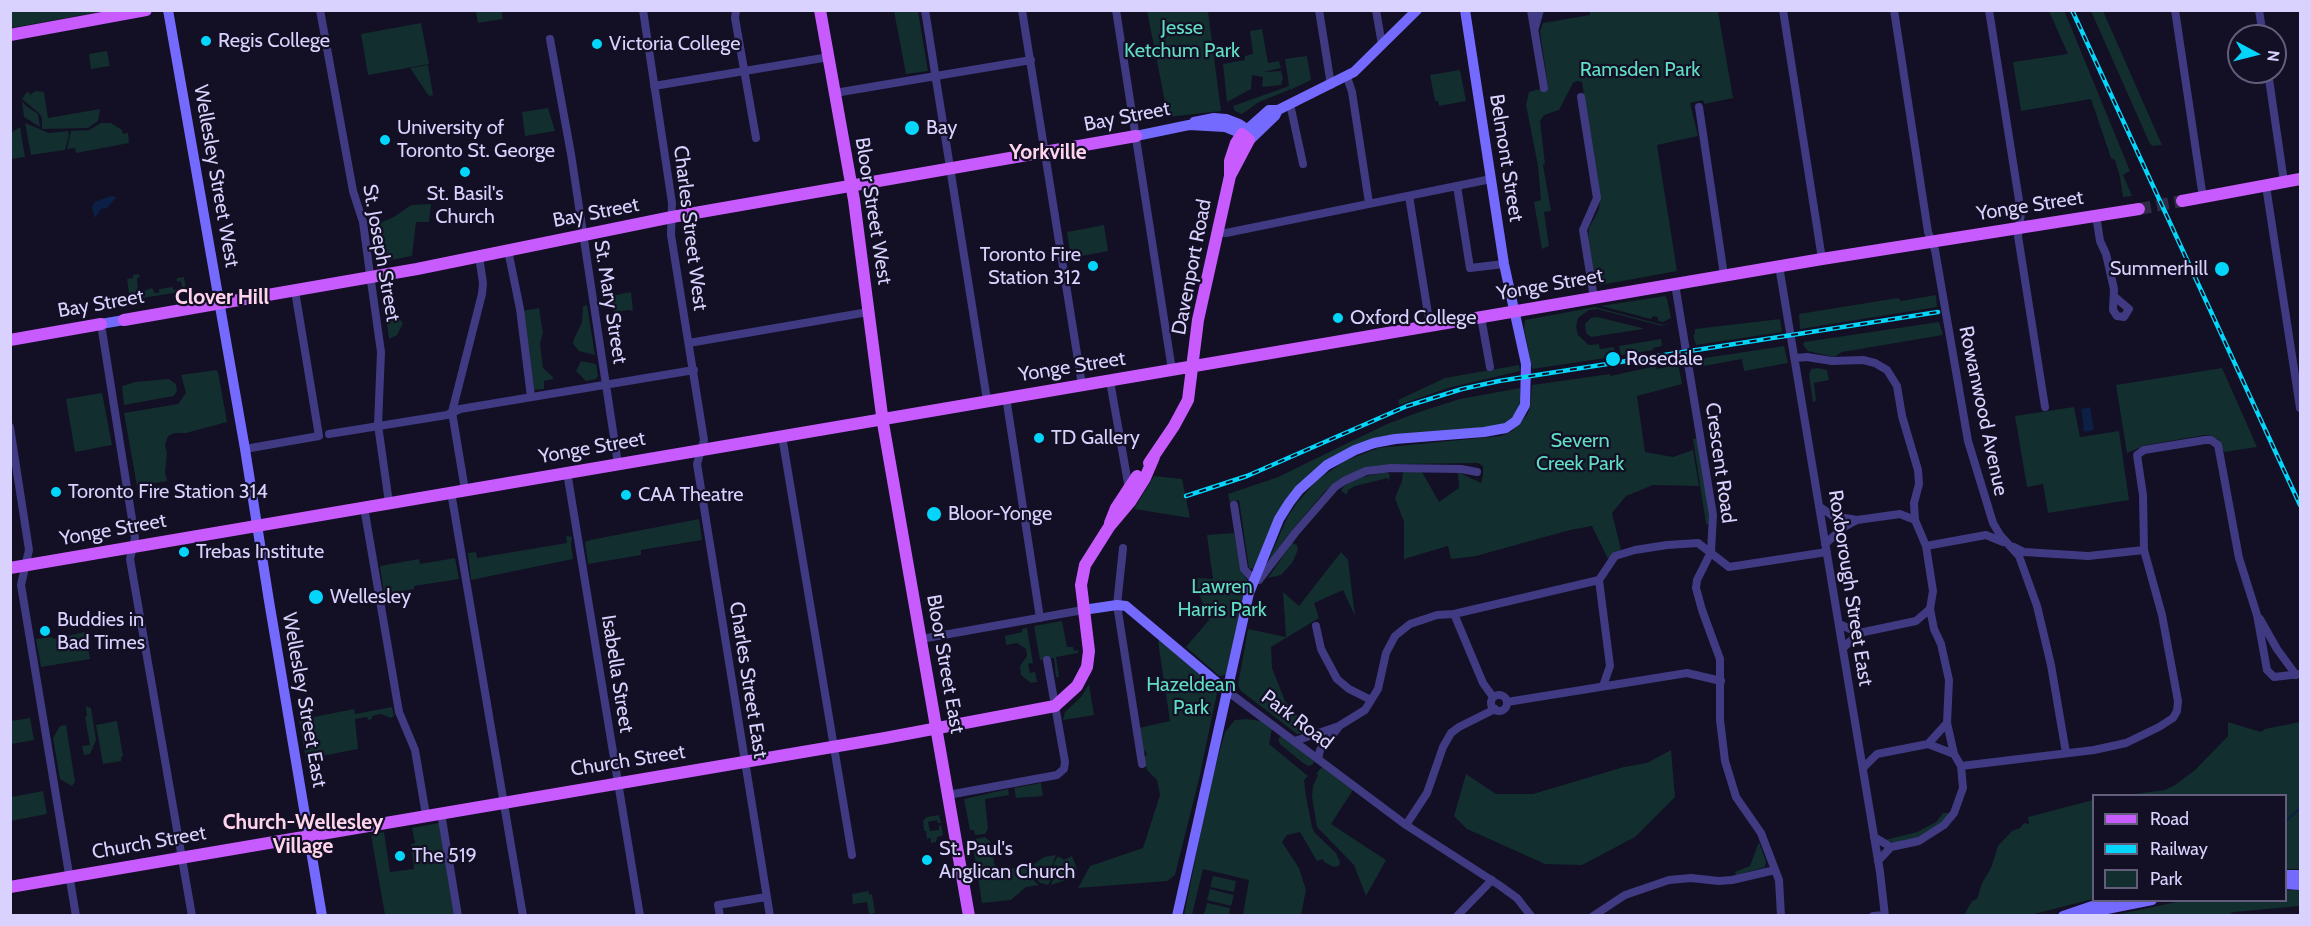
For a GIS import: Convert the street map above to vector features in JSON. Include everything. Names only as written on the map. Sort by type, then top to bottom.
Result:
[{"type":"main road","points":[[10,35],[146,10]]},
{"type":"main road","name":"Bloor Street West","points":[[820,10],[851,187],[882,418]]},
{"type":"main road","name":"Davenport Road","points":[[1193,366],[1198,320],[1230,176],[1230,161],[1236,143],[1248,134]]},
{"type":"main road","name":"Bay Street","points":[[124,320],[370,277],[672,217],[1136,136]]},
{"type":"main road","points":[[2182,201],[2301,179]]},
{"type":"main road","name":"Yonge Street","points":[[10,568],[1724,275],[2019,226],[2139,209]]},
{"type":"main road","name":"Bay Street","points":[[10,340],[101,324]]},
{"type":"main road","points":[[1055,706],[1077,687],[1087,667],[1089,651],[1081,585],[1085,564],[1109,527],[1130,502],[1145,478],[1154,457],[1185,408],[1193,366]]},
{"type":"main road","name":"Bloor Street East","points":[[882,418],[969,915]]},
{"type":"main road","points":[[1109,527],[1116,508],[1140,472],[1154,457]]},
{"type":"main road","name":"Church Street","points":[[10,887],[834,747],[1055,706]]},
{"type":"street","name":"Wellesley Street West","points":[[168,10],[257,525]]},
{"type":"street","name":"St. Joseph Street","points":[[320,10],[353,191],[363,222],[381,352],[378,426],[389,503]]},
{"type":"street","name":"Charles Street West","points":[[643,10],[672,203],[671,235],[704,440],[701,449]]},
{"type":"street","points":[[736,10],[735,18],[756,138]]},
{"type":"street","points":[[925,10],[987,400]]},
{"type":"street","points":[[1022,10],[1082,385]]},
{"type":"street","points":[[1116,10],[1172,370]]},
{"type":"street","points":[[1319,10],[1331,85]]},
{"type":"street","points":[[1376,10],[1383,45]]},
{"type":"street","name":"Davenport Road","points":[[1248,134],[1275,116],[1278,110],[1347,77],[1417,10]]},
{"type":"street","name":"Belmont Street","points":[[1254,580],[1280,519],[1289,504],[1299,490],[1327,465],[1374,443],[1506,428],[1521,414],[1526,396],[1526,364],[1504,264],[1465,10]]},
{"type":"street","points":[[1531,10],[1544,88]]},
{"type":"street","points":[[1535,29],[1540,10]]},
{"type":"street","points":[[1784,10],[1822,259]]},
{"type":"street","name":"Rowanwood Avenue","points":[[1894,10],[1931,241],[1935,250],[1943,293],[1968,441],[1993,523],[2019,556],[2041,620],[2059,704],[2066,753]]},
{"type":"street","points":[[1989,10],[2021,216],[2018,236],[2045,407]]},
{"type":"street","points":[[2175,10],[2203,198]]},
{"type":"street","name":"St. Mary Street","points":[[550,39],[618,464]]},
{"type":"street","points":[[654,86],[828,57]]},
{"type":"street","points":[[835,93],[1031,60]]},
{"type":"street","points":[[1347,77],[1352,92],[1369,203]]},
{"type":"street","points":[[2270,84],[2284,182]]},
{"type":"street","points":[[1581,97],[1597,198],[1583,230],[1594,298]]},
{"type":"street","points":[[1290,104],[1303,164]]},
{"type":"street","points":[[1699,107],[1724,275]]},
{"type":"street","name":"Bay Street","points":[[1136,136],[1189,125],[1225,127],[1248,134]]},
{"type":"street","points":[[1216,232],[1226,234],[1491,179]]},
{"type":"street","points":[[1457,186],[1470,268],[1504,264]]},
{"type":"street","points":[[2266,186],[2299,383],[2301,408]]},
{"type":"street","points":[[1409,196],[1430,326]]},
{"type":"street","points":[[2096,215],[2100,242],[2106,254],[2115,297]]},
{"type":"street","points":[[508,250],[520,309],[531,397]]},
{"type":"street","points":[[465,490],[452,412],[482,294],[483,283],[479,256]]},
{"type":"street","name":"Roxborough Street East","points":[[1779,266],[1863,768],[1885,915]]},
{"type":"street","name":"Crescent Road","points":[[1675,284],[1714,524],[1711,552],[1697,580],[1696,588],[1720,659],[1720,726],[1729,777],[1736,797],[1761,833],[1775,870],[1779,885],[1781,915]]},
{"type":"street","points":[[245,449],[319,436],[295,291]]},
{"type":"street","points":[[689,343],[868,312]]},
{"type":"street","points":[[1480,317],[1490,367]]},
{"type":"street","name":"Bay Street","points":[[101,324],[124,320]]},
{"type":"street","points":[[101,324],[134,536],[130,559],[192,915]]},
{"type":"street","points":[[1796,358],[1807,357],[1832,362],[1870,361],[1881,366],[1892,376],[1897,386],[1902,416],[1918,470],[1919,484],[1914,503],[1915,520],[1926,546],[1933,591],[1930,609],[1949,680],[1950,703],[1947,723],[1954,754],[1961,766],[1964,780],[1961,796],[1950,820],[1928,837],[1891,847],[1878,861]]},
{"type":"street","points":[[328,434],[694,370]]},
{"type":"street","points":[[1110,381],[1129,489]]},
{"type":"street","points":[[1006,397],[1040,618]]},
{"type":"street","points":[[10,427],[29,550],[21,585],[76,915]]},
{"type":"street","points":[[782,436],[852,855]]},
{"type":"street","points":[[1961,766],[2094,750],[2126,743],[2173,718],[2177,711],[2178,701],[2162,615],[2144,550],[2143,495],[2137,455],[2141,452],[2205,440],[2211,440],[2218,445],[2239,558],[2257,615],[2266,670],[2274,677],[2298,674]]},
{"type":"street","name":"Charles Street East","points":[[701,449],[697,464],[770,915]]},
{"type":"street","points":[[1254,580],[1263,578],[1294,533],[1335,487],[1344,481],[1366,471],[1391,468],[1461,469],[1477,472]]},
{"type":"street","name":"Isabella Street","points":[[567,472],[640,915]]},
{"type":"street","points":[[450,492],[523,915]]},
{"type":"street","points":[[1900,514],[1914,503]]},
{"type":"street","points":[[1234,505],[1244,569],[1254,580]]},
{"type":"street","points":[[364,507],[399,712],[415,750],[426,815]]},
{"type":"street","points":[[1820,507],[1833,516],[1857,520],[1900,514],[1915,520]]},
{"type":"street","points":[[1603,686],[1610,666],[1599,580],[1615,556],[1625,552],[1667,545],[1698,543],[1711,552],[1719,562],[1729,567],[1826,548],[1844,527],[1857,520]]},
{"type":"street","name":"Wellesley Street East","points":[[257,525],[322,915]]},
{"type":"street","points":[[1926,546],[1986,535],[2024,552],[2069,556],[2107,555],[2144,550]]},
{"type":"street","points":[[1123,548],[1117,605],[1142,764]]},
{"type":"street","points":[[1177,915],[1254,580]]},
{"type":"street","points":[[1295,741],[1339,726],[1365,710],[1378,689],[1386,653],[1395,636],[1410,624],[1437,615],[1454,614],[1599,580]]},
{"type":"street","points":[[921,639],[1117,605]]},
{"type":"street","name":"Park Road","points":[[1117,605],[1129,608],[1227,691],[1406,825],[1517,898],[1531,915]]},
{"type":"street","points":[[1843,648],[1859,633],[1916,621],[1930,609]]},
{"type":"street","points":[[1454,614],[1483,683],[1493,697]]},
{"type":"street","points":[[2257,615],[2277,649],[2298,674]]},
{"type":"street","points":[[1916,621],[1934,629]]},
{"type":"street","points":[[1839,624],[1859,633]]},
{"type":"street","points":[[1316,626],[1321,649],[1337,679],[1348,689],[1371,700]]},
{"type":"street","points":[[948,795],[1058,775],[1064,769],[1065,762],[1047,660]]},
{"type":"street","points":[[1610,666],[1622,682]]},
{"type":"street","points":[[1406,825],[1427,793],[1443,747],[1451,733],[1495,710],[1502,710],[1507,702],[1687,673],[1721,681]]},
{"type":"street","points":[[1493,697],[1500,694],[1507,702]]},
{"type":"street","points":[[1493,697],[1491,704],[1495,710]]},
{"type":"street","points":[[1928,744],[1947,723]]},
{"type":"street","points":[[1318,759],[1328,738],[1339,726]]},
{"type":"street","points":[[1859,747],[1877,754],[1928,744],[1954,754]]},
{"type":"street","points":[[1863,768],[1877,754]]},
{"type":"street","points":[[441,813],[458,915]]},
{"type":"street","points":[[1874,837],[1891,847]]},
{"type":"street","points":[[1593,915],[1625,895],[1669,880],[1691,878],[1732,880],[1775,870]]},
{"type":"street","points":[[1457,915],[1492,880]]},
{"type":"street","points":[[720,915],[718,905],[766,897]]},
{"type":"street","points":[[2063,915],[2104,902]]},
{"type":"street","points":[[2072,915],[2141,902]]},
{"type":"street","points":[[1873,915],[1885,915]]},
{"type":"green space","points":[[11,10],[105,10],[105,11],[11,28]]},
{"type":"green space","points":[[476,11],[501,11],[503,19],[478,23]]},
{"type":"green space","points":[[894,11],[918,11],[928,71],[906,74]]},
{"type":"green space","name":"Jesse Ketchum Park","points":[[1147,11],[1208,11],[1221,111],[1168,117]]},
{"type":"green space","name":"Ramsden Park","points":[[1590,11],[1718,11],[1733,98],[1704,104],[1703,100],[1690,103],[1698,136],[1657,145],[1677,271],[1600,285],[1599,281],[1595,282],[1588,242],[1589,228],[1599,209],[1600,200],[1582,82],[1573,83],[1559,110],[1544,115],[1540,121],[1545,164],[1543,165],[1551,211],[1544,212],[1549,246],[1542,249],[1534,202],[1541,200],[1538,166],[1526,105],[1529,92],[1548,87],[1540,31],[1543,23],[1590,15]]},
{"type":"green space","points":[[2049,11],[2064,11],[2066,15],[2130,171],[2123,175],[2132,196],[2123,197],[2115,160],[2111,158],[2091,99],[2021,111],[2013,62],[2068,54]]},
{"type":"green space","points":[[2091,11],[2103,11],[2162,145],[2150,144]]},
{"type":"green space","points":[[421,23],[429,64],[368,75],[361,34]]},
{"type":"green space","points":[[1262,29],[1268,63],[1279,61],[1281,68],[1263,72],[1281,71],[1283,78],[1281,85],[1262,87],[1263,77],[1252,75],[1251,89],[1227,102],[1223,64],[1245,60],[1245,56],[1253,54],[1250,31]]},
{"type":"green space","points":[[107,51],[110,66],[91,69],[89,54]]},
{"type":"green space","points":[[1307,56],[1311,80],[1290,90],[1289,87],[1289,90],[1259,102],[1242,114],[1235,111],[1233,106],[1289,86],[1285,59]]},
{"type":"green space","points":[[428,65],[433,95],[429,96],[410,68]]},
{"type":"green space","points":[[1460,70],[1466,101],[1439,106],[1438,101],[1435,101],[1430,75]]},
{"type":"green space","points":[[36,91],[44,92],[48,118],[100,109],[98,121],[88,128],[42,129],[42,118],[39,113],[22,99],[26,93],[29,92],[30,95]]},
{"type":"green space","points":[[22,101],[38,114],[40,127],[24,117]]},
{"type":"green space","points":[[548,108],[555,131],[525,136],[522,112]]},
{"type":"green space","points":[[25,123],[49,133],[68,131],[65,150],[31,155]]},
{"type":"green space","points":[[101,123],[111,123],[122,130],[123,134],[128,133],[129,143],[76,153],[75,148],[67,149],[71,131],[89,130]]},
{"type":"green space","points":[[20,127],[25,157],[11,159],[11,133]]},
{"type":"green space","points":[[431,204],[429,222],[416,222],[412,256],[385,261],[377,224],[394,217],[411,205]]},
{"type":"green space","points":[[1104,225],[1108,251],[1071,258],[1067,232]]},
{"type":"green space","points":[[139,274],[138,293],[152,288],[155,293],[159,293],[159,289],[182,288],[181,281],[177,282],[177,278],[184,277],[186,291],[130,300],[127,279]]},
{"type":"green space","points":[[631,292],[633,311],[614,312],[611,296]]},
{"type":"green space","points":[[383,293],[390,295],[395,314],[403,323],[397,335],[389,339]]},
{"type":"green space","points":[[1936,295],[1937,307],[1800,329],[1799,314],[1898,298],[1901,301]]},
{"type":"green space","points":[[1665,296],[1671,318],[1663,322],[1658,321],[1658,317],[1653,316],[1651,319],[1601,306]]},
{"type":"green space","points":[[587,305],[595,355],[579,351],[573,344],[582,322],[583,306]]},
{"type":"green space","points":[[1595,307],[1663,325],[1671,322],[1662,326],[1597,309],[1589,310],[1578,318],[1576,327],[1578,335],[1589,345],[1599,344],[1600,349],[1614,347],[1615,354],[1606,355],[1606,358],[1532,369],[1524,328],[1525,320]]},
{"type":"green space","points":[[539,308],[543,333],[540,344],[543,368],[553,379],[544,381],[544,389],[534,390],[522,311]]},
{"type":"green space","points":[[1597,317],[1643,329],[1591,337],[1586,333],[1585,324],[1591,318]]},
{"type":"green space","points":[[1780,319],[1782,332],[1696,345],[1693,335],[1695,329]]},
{"type":"green space","points":[[1939,322],[1943,335],[1842,352],[1834,357],[1808,351],[1803,345],[1804,342]]},
{"type":"green space","points":[[1661,339],[1662,346],[1653,348],[1653,350],[1621,355],[1619,346]]},
{"type":"green space","points":[[1784,346],[1788,363],[1744,371],[1742,359],[1698,367],[1698,359]]},
{"type":"green space","points":[[581,361],[596,364],[598,376],[596,379],[586,381],[576,371]]},
{"type":"green space","name":"Severn Creek Park","points":[[1678,363],[1682,384],[1637,396],[1645,452],[1673,457],[1693,450],[1699,486],[1653,485],[1626,496],[1612,513],[1621,550],[1608,559],[1592,526],[1476,556],[1451,559],[1448,546],[1404,559],[1404,522],[1395,498],[1403,472],[1422,472],[1439,502],[1459,488],[1458,472],[1481,483],[1483,466],[1478,463],[1403,464],[1363,469],[1343,477],[1325,491],[1284,540],[1264,570],[1288,516],[1296,504],[1317,480],[1345,461],[1378,448],[1501,436],[1512,431],[1527,415],[1530,408],[1532,385],[1610,374],[1610,376],[1656,366],[1657,369]]},
{"type":"green space","points":[[1519,365],[1520,371],[1448,388],[1399,405],[1398,400],[1445,378]]},
{"type":"green space","points":[[2222,368],[2257,447],[2224,452],[2219,440],[2205,435],[2146,445],[2127,453],[2116,385]]},
{"type":"green space","points":[[1811,369],[1827,370],[1829,380],[1814,383],[1816,401],[1813,402],[1809,375]]},
{"type":"green space","points":[[216,370],[227,422],[168,436],[165,445],[167,481],[137,486],[124,413],[178,404],[186,393],[181,375]]},
{"type":"green space","points":[[169,379],[176,384],[177,391],[174,396],[124,405],[122,386],[135,382]]},
{"type":"green space","points":[[1520,388],[1520,397],[1522,397],[1516,414],[1507,423],[1494,427],[1392,435],[1311,473],[1253,569],[1249,568],[1239,500],[1230,503],[1228,494],[1278,477],[1387,424],[1422,411],[1460,399]]},
{"type":"green space","points":[[102,393],[112,445],[75,452],[66,399]]},
{"type":"green space","points":[[2074,407],[2080,437],[2119,431],[2129,500],[2048,513],[2043,484],[2027,487],[2015,416]]},
{"type":"green space","points":[[1698,438],[1710,524],[1706,524],[1693,439]]},
{"type":"green space","points":[[1387,472],[1390,475],[1388,483],[1388,478],[1355,486],[1348,490],[1347,495],[1341,491],[1344,486],[1362,477]]},
{"type":"green space","points":[[1154,476],[1182,479],[1190,518],[1134,509]]},
{"type":"green space","points":[[699,519],[702,540],[641,550],[641,555],[588,564],[585,542]]},
{"type":"green space","name":"Lawren Harris Park","points":[[1234,533],[1241,571],[1248,581],[1226,675],[1219,676],[1186,647],[1209,620],[1197,589],[1198,578],[1213,579],[1207,535]]},
{"type":"green space","points":[[566,536],[572,537],[573,559],[471,580],[468,553],[476,552],[477,558],[567,543]]},
{"type":"green space","points":[[1292,543],[1297,545],[1298,550],[1292,563],[1281,575],[1268,578]]},
{"type":"green space","points":[[1341,552],[1348,560],[1355,616],[1343,590],[1314,603],[1319,618],[1271,647],[1272,668],[1285,701],[1311,732],[1297,734],[1241,691],[1238,685],[1248,629],[1286,637],[1283,592],[1299,606]]},
{"type":"green space","points":[[455,558],[459,579],[414,586],[414,589],[384,594],[380,566],[419,559],[420,564]]},
{"type":"green space","points":[[1062,621],[1067,647],[1073,647],[1074,651],[1078,650],[1078,653],[1056,657],[1059,677],[1056,677],[1054,658],[1040,660],[1034,626]]},
{"type":"green space","points":[[1027,628],[1033,663],[1028,664],[1030,673],[1035,672],[1037,682],[1031,683],[1021,675],[1020,666],[1027,656],[1026,649],[1017,643],[1006,645],[1005,636],[1022,632],[1022,629]]},
{"type":"green space","points":[[85,632],[90,659],[41,667],[36,639],[53,637],[53,639]]},
{"type":"green space","name":"Hazeldean Park","points":[[1160,639],[1218,688],[1199,779],[1175,875],[1167,881],[1078,888],[1090,866],[1143,848],[1160,795],[1157,780],[1147,770],[1144,758],[1147,754],[1143,749],[1139,728],[1170,721],[1158,641]]},
{"type":"green space","points":[[1089,684],[1094,715],[1063,720],[1065,712],[1081,697]]},
{"type":"green space","points":[[86,706],[91,708],[96,740],[90,754],[84,755],[82,746],[90,745],[85,717],[87,716]]},
{"type":"green space","points":[[392,707],[394,716],[391,718],[381,714],[372,716],[372,719],[368,720],[367,717],[355,719],[358,749],[306,759],[299,720],[354,709],[355,714]]},
{"type":"green space","points":[[30,718],[34,740],[11,744],[11,721]]},
{"type":"green space","points":[[1235,720],[1261,721],[1272,729],[1269,744],[1308,776],[1304,780],[1312,827],[1315,833],[1336,853],[1340,862],[1339,866],[1334,867],[1324,862],[1323,859],[1317,861],[1300,832],[1287,835],[1282,842],[1299,868],[1306,890],[1301,915],[1243,915],[1249,880],[1203,869],[1192,915],[1184,916],[1210,785],[1225,732]]},
{"type":"green space","points":[[117,721],[123,756],[121,761],[103,764],[96,725]]},
{"type":"green space","points":[[2228,722],[2261,732],[2265,729],[2300,722],[2300,869],[2287,869],[2287,794],[2135,794],[2165,790],[2175,785],[2195,770],[2228,736]]},
{"type":"green space","points":[[66,725],[75,782],[72,786],[60,779],[53,738],[60,726]]},
{"type":"green space","points":[[1281,736],[1314,761],[1313,764],[1309,766],[1303,763],[1280,744],[1278,739]]},
{"type":"green space","points":[[1671,750],[1675,797],[1635,837],[1582,865],[1545,864],[1467,829],[1454,816],[1466,774],[1496,794],[1533,794],[1624,767],[1647,763]]},
{"type":"green space","points":[[1322,767],[1353,790],[1331,824],[1386,860],[1366,896],[1354,865],[1317,827],[1312,797],[1313,786],[1318,775],[1316,774]]},
{"type":"green space","points":[[1041,783],[1043,796],[1016,798],[1014,788]]},
{"type":"green space","points":[[1008,789],[1009,795],[985,799],[988,829],[985,834],[975,835],[974,830],[970,830],[964,799]]},
{"type":"green space","points":[[43,791],[47,814],[11,821],[11,797]]},
{"type":"green space","points":[[2092,800],[2092,899],[2030,915],[1964,915],[1972,901],[1977,899],[1998,846],[2012,831],[2020,828],[2024,823],[2029,824],[2028,817]]},
{"type":"green space","points":[[1943,813],[1950,813],[1923,836],[1896,843],[1885,840],[1917,832],[1936,822]]},
{"type":"green space","points":[[939,815],[941,823],[937,820],[928,822],[930,831],[939,830],[941,825],[943,835],[937,837],[936,842],[931,843],[931,838],[927,839],[926,831],[924,831],[923,821],[927,817]]},
{"type":"green space","points":[[439,823],[454,915],[385,915],[371,835],[384,832],[390,872],[414,869],[411,844],[415,843],[412,828]]},
{"type":"green space","points":[[985,837],[990,841],[996,872],[1033,864],[1030,873],[1039,885],[1026,887],[1011,900],[982,903],[973,846],[976,839]]},
{"type":"green space","points":[[1759,842],[1766,861],[1765,867],[1736,875],[1735,872],[1750,866]]},
{"type":"green space","points":[[1056,855],[1050,870],[1052,878],[1048,885],[1040,883],[1032,874],[1034,864],[1044,857]]},
{"type":"green space","points":[[1058,856],[1064,860],[1072,856],[1077,869],[1066,880],[1051,885],[1056,870],[1053,864]]},
{"type":"green space","points":[[1213,876],[1236,881],[1234,892],[1210,887]]},
{"type":"green space","points":[[1210,889],[1234,895],[1231,906],[1207,900]]},
{"type":"green space","points":[[2287,890],[2300,890],[2300,906],[2234,912],[2227,915],[2115,915],[2176,902],[2287,902]]},
{"type":"green space","points":[[869,891],[869,895],[872,894],[875,913],[869,914],[867,902],[853,904],[852,894]]},
{"type":"green space","points":[[1207,903],[1230,908],[1229,915],[1204,914]]},
{"type":"water","points":[[111,196],[117,197],[107,208],[101,209],[95,218],[92,208],[94,202]]},
{"type":"water","points":[[2090,407],[2094,430],[2084,432],[2081,409]]},
{"type":"waterway","points":[[2287,820],[2300,808]]},
{"type":"tunnel","points":[[2139,209],[2182,201]]},
{"type":"railway","points":[[2072,10],[2300,505]]},
{"type":"railway","points":[[1186,496],[1247,476],[1407,406],[1462,389],[1499,381],[1938,312]]},
{"type":"place","name":"Regis College","points":[[206,41]]},
{"type":"place","name":"Victoria College","points":[[597,44]]},
{"type":"place","name":"Bay","points":[[912,128]]},
{"type":"place","name":"University of Toronto St. George","points":[[385,140]]},
{"type":"place","name":"St. Basil's Church","points":[[465,172]]},
{"type":"place","name":"Toronto Fire Station 312","points":[[1093,266]]},
{"type":"place","name":"Summerhill","points":[[2222,269]]},
{"type":"place","name":"Oxford College","points":[[1338,318]]},
{"type":"place","name":"Rosedale","points":[[1613,359]]},
{"type":"place","name":"TD Gallery","points":[[1039,438]]},
{"type":"place","name":"Toronto Fire Station 314","points":[[56,492]]},
{"type":"place","name":"CAA Theatre","points":[[626,495]]},
{"type":"place","name":"Bloor-Yonge","points":[[934,514]]},
{"type":"place","name":"Trebas Institute","points":[[184,552]]},
{"type":"place","name":"Wellesley","points":[[316,597]]},
{"type":"place","name":"Buddies in Bad Times","points":[[45,631]]},
{"type":"place","name":"The 519","points":[[400,856]]},
{"type":"place","name":"St. Paul's Anglican Church","points":[[927,860]]},
{"type":"district","name":"Yorkville","points":[[1048,153]]},
{"type":"district","name":"Clover Hill","points":[[222,298]]},
{"type":"district","name":"Church-Wellesley Village","points":[[303,835]]}]
